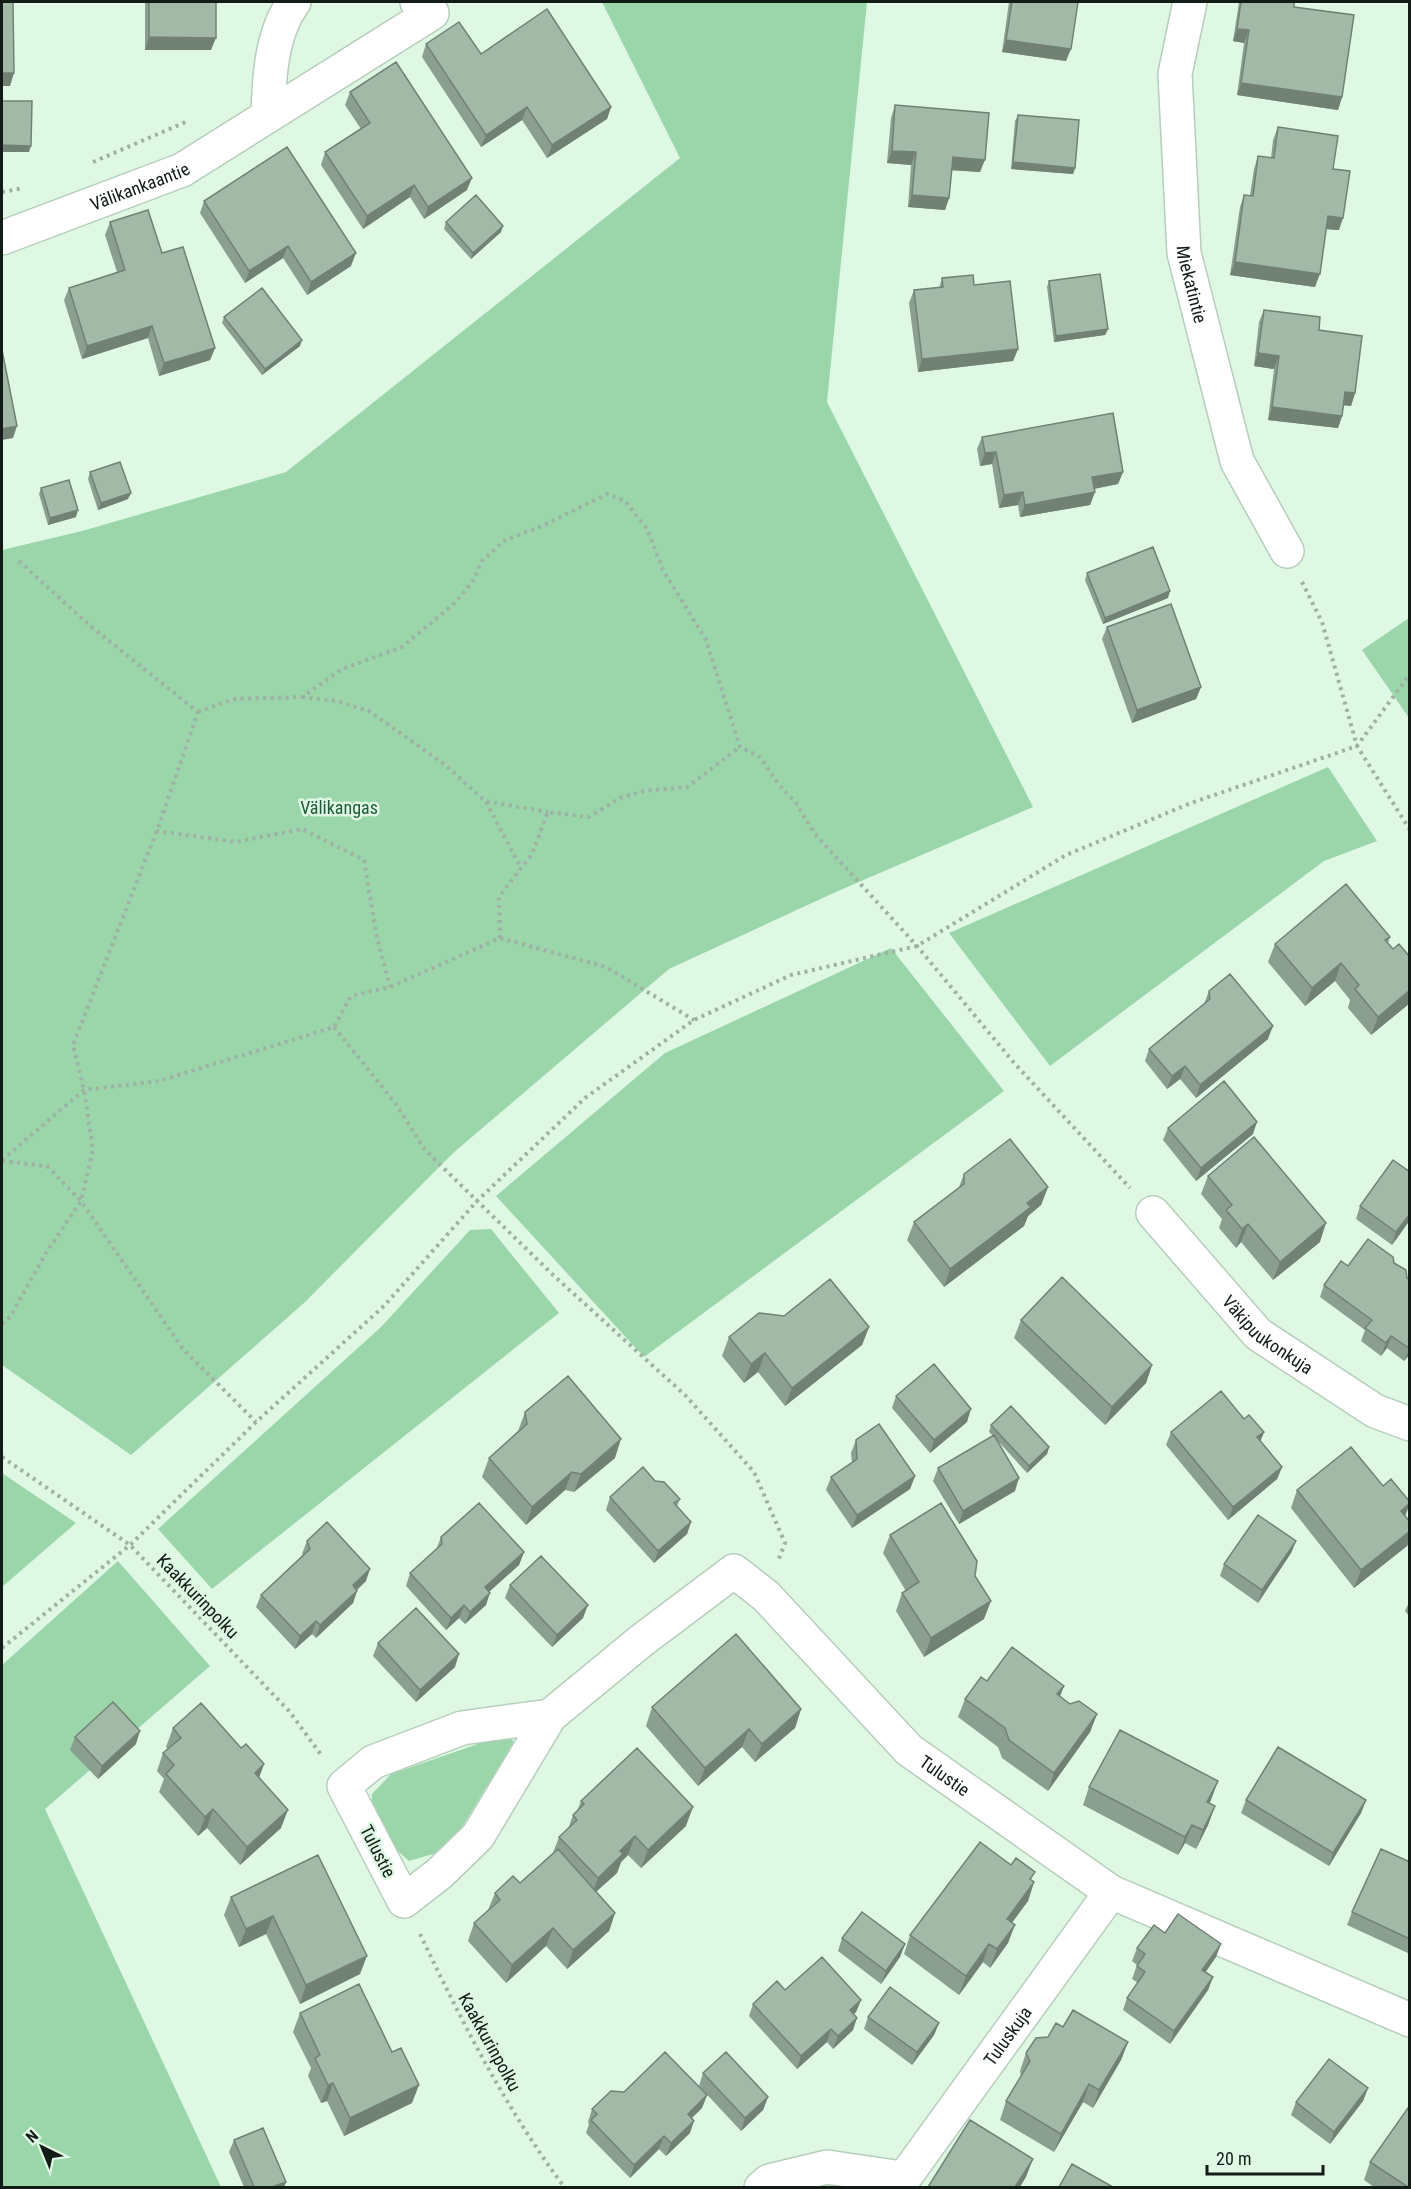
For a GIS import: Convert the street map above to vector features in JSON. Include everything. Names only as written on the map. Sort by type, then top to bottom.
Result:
[{"type":"street","points":[[268,116],[269,80],[275,46],[289,9],[294,2]]},
{"type":"street","name":"Välikankaantie","points":[[2,238],[182,170],[432,13],[417,2]]},
{"type":"street","name":"Miekatintie","points":[[1190,2],[1175,74],[1184,253],[1237,461],[1287,551]]},
{"type":"street","name":"Väkipuukonkuja","points":[[1153,1213],[1258,1334],[1375,1411],[1410,1424]]},
{"type":"street","name":"Tulustie","points":[[344,1786],[404,1901],[440,1873],[478,1836],[550,1716],[641,1641],[734,1571],[766,1596],[909,1750],[1111,1892],[1410,2020]]},
{"type":"street","points":[[344,1786],[373,1762],[462,1728],[550,1716]]},
{"type":"street","name":"Tuluskuja","points":[[761,2187],[769,2181],[827,2167],[899,2183],[1111,1892]]},
{"type":"path","points":[[91,162],[190,120]]},
{"type":"path","points":[[2,192],[36,186]]},
{"type":"path","points":[[302,697],[342,669],[402,647],[456,602],[473,581],[482,561],[505,540],[542,526],[608,494],[625,501],[647,529],[663,570],[706,640],[740,747],[760,757],[779,785],[796,803],[816,834],[917,946],[1015,1064],[1153,1213]]},
{"type":"path","points":[[1287,551],[1322,622],[1357,746],[1410,830]]},
{"type":"path","points":[[19,561],[89,625],[198,712]]},
{"type":"path","points":[[2,1648],[130,1545],[256,1422],[384,1306],[477,1201],[585,1098],[694,1020],[791,975],[917,946],[1066,855],[1191,803],[1357,746],[1410,674]]},
{"type":"path","points":[[198,712],[233,699],[302,697],[336,701],[369,711],[444,764],[485,801],[521,868]]},
{"type":"path","points":[[2,1324],[10,1317],[46,1253],[81,1201],[93,1150],[84,1090],[73,1045],[156,831],[198,712]]},
{"type":"path","points":[[485,801],[589,818],[620,798],[644,791],[687,787],[740,747]]},
{"type":"path","points":[[500,938],[499,897],[532,854],[548,812]]},
{"type":"path","points":[[156,831],[236,842],[302,829],[364,860],[376,933],[390,987]]},
{"type":"path","points":[[2,1161],[84,1090],[159,1081],[334,1027],[351,996],[390,987],[500,938],[606,968],[694,1020]]},
{"type":"path","points":[[334,1027],[396,1104],[425,1150],[552,1274],[686,1395],[754,1472],[785,1543],[766,1596]]},
{"type":"path","points":[[2,1161],[47,1166],[81,1201],[183,1349],[256,1422]]},
{"type":"path","name":"Kaakkurinpolku","points":[[2,1457],[130,1545],[289,1711],[344,1786]]},
{"type":"path","name":"Kaakkurinpolku","points":[[404,1901],[467,2031],[528,2138],[565,2187]]},
{"type":"green space","name":"Välikangas","points":[[602,2],[867,2],[827,402],[1033,807],[838,891],[669,969],[452,1154],[304,1303],[131,1455],[2,1365],[2,550],[82,531],[286,472],[680,158]]},
{"type":"green space","points":[[1409,618],[1410,718],[1362,650]]},
{"type":"green space","points":[[1328,767],[1377,841],[1324,861],[1050,1066],[949,933]]},
{"type":"green space","points":[[891,948],[1004,1091],[644,1357],[496,1196],[665,1053]]},
{"type":"green space","points":[[491,1229],[559,1313],[212,1589],[158,1529],[381,1327],[470,1230]]},
{"type":"green space","points":[[2,1473],[76,1523],[2,1587]]},
{"type":"green space","points":[[118,1561],[210,1666],[45,1809],[221,2187],[2,2187],[2,1665]]},
{"type":"green space","points":[[507,1734],[514,1742],[462,1827],[440,1852],[409,1861],[370,1826],[372,1794],[391,1774]]},
{"type":"building","points":[[2,2],[13,2],[14,73],[2,73]]},
{"type":"building","points":[[149,2],[216,2],[216,38],[149,37]]},
{"type":"building","points":[[1012,2],[1078,2],[1071,49],[1006,40]]},
{"type":"building","points":[[1241,2],[1294,2],[1294,7],[1354,15],[1342,97],[1241,83],[1249,30],[1237,29]]},
{"type":"building","points":[[547,9],[611,107],[552,145],[527,107],[486,135],[426,44],[459,22],[481,54]]},
{"type":"building","points":[[396,62],[472,178],[428,207],[414,185],[367,216],[325,152],[370,123],[350,92]]},
{"type":"building","points":[[2,101],[32,101],[31,146],[2,145]]},
{"type":"building","points":[[895,105],[989,113],[985,160],[953,157],[949,198],[912,195],[916,152],[892,151]]},
{"type":"building","points":[[1018,115],[1079,120],[1075,168],[1013,162]]},
{"type":"building","points":[[1278,127],[1338,136],[1333,169],[1350,171],[1343,218],[1328,216],[1320,274],[1235,262],[1244,195],[1253,196],[1258,156],[1274,158]]},
{"type":"building","points":[[287,147],[356,253],[311,282],[288,246],[249,271],[204,201]]},
{"type":"building","points":[[476,195],[503,226],[473,253],[446,222]]},
{"type":"building","points":[[148,210],[162,253],[183,247],[215,348],[164,363],[152,326],[87,346],[69,288],[125,270],[110,222]]},
{"type":"building","points":[[1100,274],[1108,329],[1056,336],[1049,281]]},
{"type":"building","points":[[973,275],[974,285],[1010,281],[1018,349],[922,359],[914,290],[943,287],[942,278]]},
{"type":"building","points":[[262,288],[302,340],[265,369],[224,317]]},
{"type":"building","points":[[1264,310],[1320,317],[1319,330],[1362,336],[1355,393],[1345,392],[1342,416],[1272,407],[1279,356],[1258,353]]},
{"type":"building","points":[[2,350],[17,426],[2,429]]},
{"type":"building","points":[[1113,413],[1123,472],[1092,477],[1095,492],[1025,505],[1023,492],[1004,495],[996,452],[985,453],[982,437]]},
{"type":"building","points":[[120,462],[131,493],[101,503],[90,472]]},
{"type":"building","points":[[69,480],[78,510],[50,518],[41,488]]},
{"type":"building","points":[[1153,547],[1170,591],[1105,618],[1087,573]]},
{"type":"building","points":[[1171,604],[1201,687],[1137,710],[1107,627]]},
{"type":"building","points":[[1346,884],[1390,937],[1385,940],[1393,949],[1399,944],[1410,957],[1410,990],[1378,1017],[1355,989],[1359,985],[1341,963],[1312,988],[1275,944]]},
{"type":"building","points":[[1230,974],[1273,1026],[1200,1085],[1185,1066],[1172,1076],[1149,1049],[1210,999],[1209,991]]},
{"type":"building","points":[[1224,1081],[1257,1122],[1201,1168],[1168,1128]]},
{"type":"building","points":[[1254,1137],[1326,1223],[1280,1262],[1248,1224],[1242,1229],[1226,1210],[1232,1205],[1208,1176]]},
{"type":"building","points":[[1010,1139],[1048,1187],[1027,1203],[1031,1207],[950,1269],[914,1222],[964,1184],[964,1174]]},
{"type":"building","points":[[1393,1160],[1410,1172],[1410,1214],[1396,1232],[1360,1206]]},
{"type":"building","points":[[1368,1239],[1393,1257],[1394,1263],[1406,1270],[1407,1278],[1410,1280],[1409,1348],[1391,1336],[1386,1343],[1365,1328],[1372,1320],[1324,1285],[1341,1261],[1348,1266]]},
{"type":"building","points":[[1062,1277],[1152,1365],[1112,1407],[1021,1320]]},
{"type":"building","points":[[830,1279],[869,1327],[792,1388],[765,1353],[751,1364],[729,1337],[759,1313],[784,1316]]},
{"type":"building","points":[[934,1364],[971,1409],[934,1440],[896,1396]]},
{"type":"building","points":[[568,1376],[621,1439],[581,1474],[572,1472],[532,1507],[489,1458],[527,1424],[525,1412]]},
{"type":"building","points":[[1221,1391],[1244,1419],[1249,1415],[1264,1432],[1257,1437],[1282,1467],[1233,1507],[1171,1432]]},
{"type":"building","points":[[1011,1406],[1049,1447],[1029,1466],[991,1425]]},
{"type":"building","points":[[879,1424],[915,1476],[857,1515],[831,1477],[857,1459],[856,1440]]},
{"type":"building","points":[[994,1435],[1019,1478],[963,1511],[938,1468]]},
{"type":"building","points":[[1351,1447],[1383,1486],[1391,1479],[1410,1502],[1401,1511],[1410,1522],[1410,1531],[1361,1570],[1297,1490]]},
{"type":"building","points":[[643,1467],[655,1481],[664,1482],[680,1499],[674,1503],[691,1522],[658,1551],[610,1497]]},
{"type":"building","points":[[479,1503],[524,1552],[485,1587],[490,1593],[470,1612],[464,1605],[451,1618],[410,1573],[442,1544],[441,1537]]},
{"type":"building","points":[[941,1503],[977,1561],[975,1576],[991,1601],[931,1638],[902,1593],[919,1582],[890,1535]]},
{"type":"building","points":[[1258,1515],[1296,1541],[1262,1590],[1224,1564]]},
{"type":"building","points":[[327,1522],[370,1569],[353,1585],[357,1591],[320,1625],[316,1621],[300,1636],[261,1595],[310,1549],[307,1541]]},
{"type":"building","points":[[541,1556],[588,1605],[557,1635],[510,1585]]},
{"type":"building","points":[[416,1608],[459,1654],[420,1690],[378,1643]]},
{"type":"building","points":[[736,1634],[801,1709],[762,1744],[749,1729],[705,1768],[652,1707]]},
{"type":"building","points":[[1012,1647],[1064,1686],[1057,1694],[1070,1704],[1079,1701],[1097,1714],[1054,1773],[1009,1740],[1005,1728],[965,1699],[981,1677],[987,1681]]},
{"type":"building","points":[[113,1702],[140,1731],[102,1766],[75,1737]]},
{"type":"building","points":[[201,1703],[241,1748],[246,1744],[264,1764],[255,1773],[288,1810],[247,1847],[213,1809],[205,1817],[166,1774],[174,1765],[163,1753],[181,1738],[173,1728]]},
{"type":"building","points":[[1120,1730],[1218,1781],[1207,1802],[1215,1806],[1203,1830],[1192,1825],[1185,1837],[1089,1787]]},
{"type":"building","points":[[1278,1747],[1366,1800],[1333,1853],[1246,1800]]},
{"type":"building","points":[[637,1748],[693,1807],[648,1850],[635,1836],[620,1851],[623,1854],[598,1878],[559,1837],[577,1820],[573,1815],[584,1804],[581,1801]]},
{"type":"building","points":[[980,1842],[1011,1865],[1016,1858],[1035,1872],[1030,1879],[1034,1882],[1007,1919],[1015,1925],[997,1949],[989,1944],[966,1976],[910,1935]]},
{"type":"building","points":[[558,1849],[615,1913],[573,1950],[553,1928],[512,1965],[474,1923],[500,1900],[495,1893],[513,1876],[520,1883]]},
{"type":"building","points":[[1381,1849],[1410,1862],[1410,1939],[1352,1912]]},
{"type":"building","points":[[318,1855],[367,1956],[306,1985],[273,1916],[246,1929],[231,1897]]},
{"type":"building","points":[[862,1912],[905,1944],[886,1971],[842,1938]]},
{"type":"building","points":[[1178,1914],[1221,1944],[1202,1970],[1213,1977],[1174,2031],[1127,1998],[1145,1972],[1137,1966],[1145,1954],[1137,1948],[1154,1925],[1165,1933]]},
{"type":"building","points":[[822,1957],[861,2000],[850,2010],[857,2018],[838,2036],[831,2029],[801,2056],[753,2004],[777,1981],[785,1990]]},
{"type":"building","points":[[359,1984],[392,2052],[401,2048],[419,2085],[350,2118],[333,2083],[328,2085],[315,2058],[320,2055],[300,2013]]},
{"type":"building","points":[[890,1987],[939,2023],[917,2052],[868,2017]]},
{"type":"building","points":[[1073,2010],[1128,2042],[1099,2090],[1089,2084],[1061,2134],[1006,2101],[1030,2061],[1026,2053],[1036,2038],[1048,2037],[1056,2023],[1063,2027]]},
{"type":"building","points":[[665,2052],[707,2095],[688,2114],[694,2121],[671,2143],[664,2136],[634,2165],[591,2120],[597,2114],[592,2109],[611,2091],[624,2092]]},
{"type":"building","points":[[726,2052],[768,2097],[745,2118],[703,2073]]},
{"type":"building","points":[[1329,2059],[1368,2088],[1334,2132],[1296,2102]]},
{"type":"building","points":[[1410,2105],[1410,2187],[1408,2187],[1370,2162]]},
{"type":"building","points":[[970,2120],[1033,2159],[1015,2187],[928,2187]]},
{"type":"building","points":[[263,2128],[286,2182],[272,2187],[254,2187],[234,2140]]},
{"type":"building","points":[[1072,2164],[1113,2187],[1059,2187]]}]
